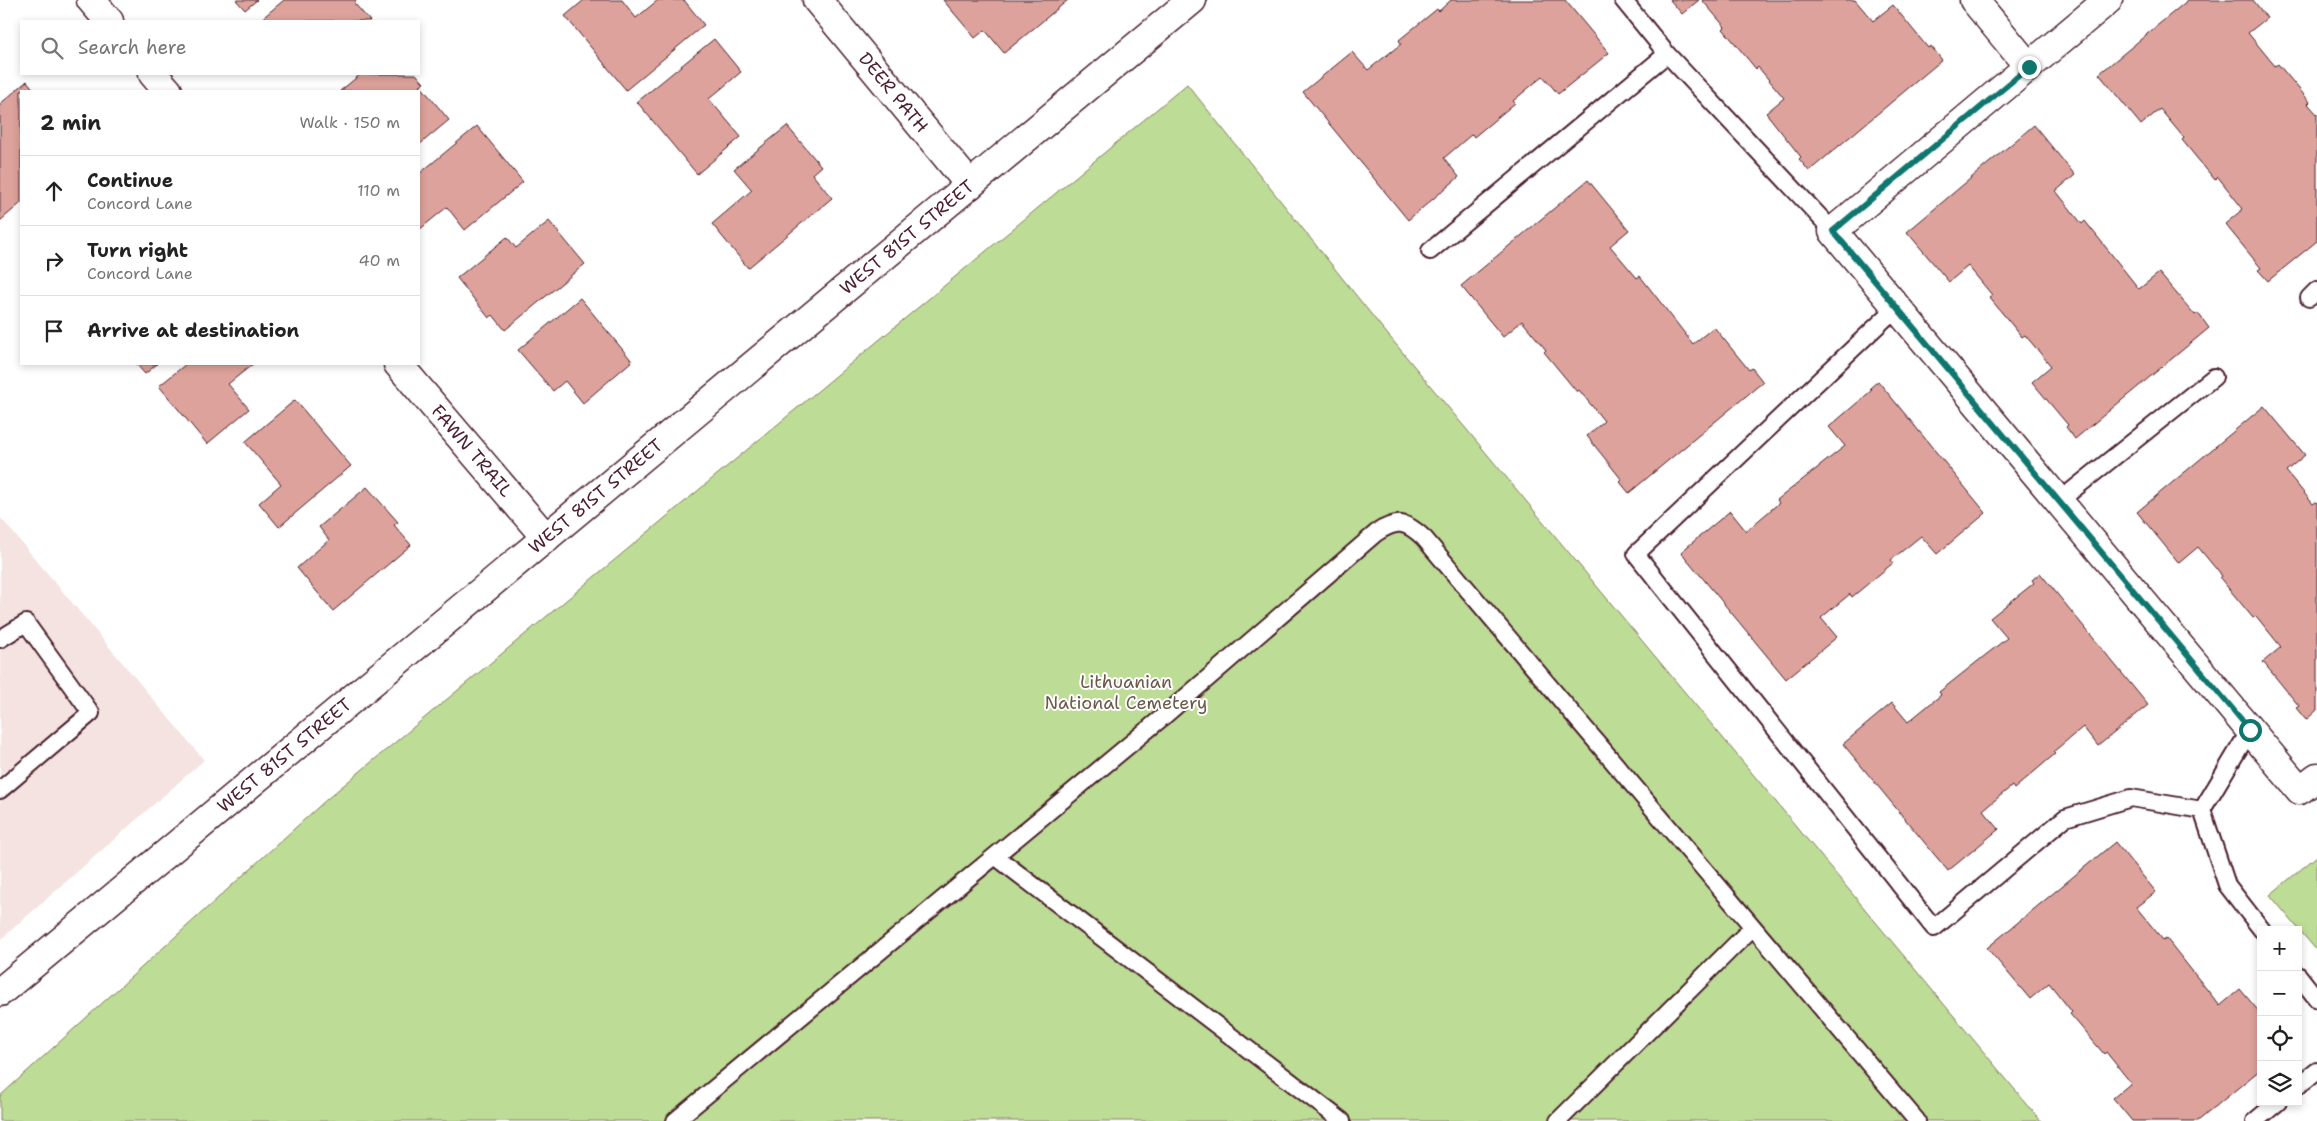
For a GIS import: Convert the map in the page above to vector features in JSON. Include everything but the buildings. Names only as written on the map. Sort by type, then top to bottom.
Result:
[{"type":"street","points":[[91,0],[108,20]]},
{"type":"street","name":"DEER PATH","points":[[817,0],[970,185]]},
{"type":"street","name":"WEST 81ST STREET","points":[[0,992],[1192,0]]},
{"type":"street","points":[[1974,0],[2029,67]]},
{"type":"street","points":[[2093,5],[2029,67],[1833,231],[2300,790],[2317,777]]},
{"type":"street","points":[[154,75],[167,90]]},
{"type":"street","name":"FAWN TRAIL","points":[[399,365],[546,538]]},
{"type":"lane","points":[[1623,0],[1668,54],[1833,231]]},
{"type":"lane","points":[[1430,251],[1668,54]]},
{"type":"lane","points":[[1897,307],[1636,554],[1934,928],[2065,818],[2130,798],[2202,810]]},
{"type":"lane","points":[[2059,501],[2214,377]]},
{"type":"lane","points":[[675,1121],[1164,716],[1376,533],[1387,526],[1401,523],[1412,527],[1424,538],[1917,1121]]},
{"type":"lane","points":[[0,639],[26,623],[92,713],[0,790]]},
{"type":"lane","points":[[2250,730],[2202,810],[2227,885],[2259,926]]},
{"type":"lane","points":[[995,856],[1342,1121]]},
{"type":"lane","points":[[1558,1121],[1753,927]]},
{"type":"lane","points":[[2302,980],[2317,999]]},
{"type":"lane","points":[[2302,1083],[2317,1071]]},
{"type":"lane","points":[[2255,1121],[2273,1106]]},
{"type":"shaded area","points":[[0,517],[204,760],[0,940]]},
{"type":"green space","name":"Lithuanian National Cemetery","points":[[1187,84],[1379,324],[2041,1121],[0,1121],[0,1096],[327,799]]},
{"type":"green space","points":[[2317,856],[2317,951],[2302,933],[2302,926],[2296,926],[2270,895]]},
{"type":"route","points":[[2029,67],[1833,231],[2250,730]]}]
